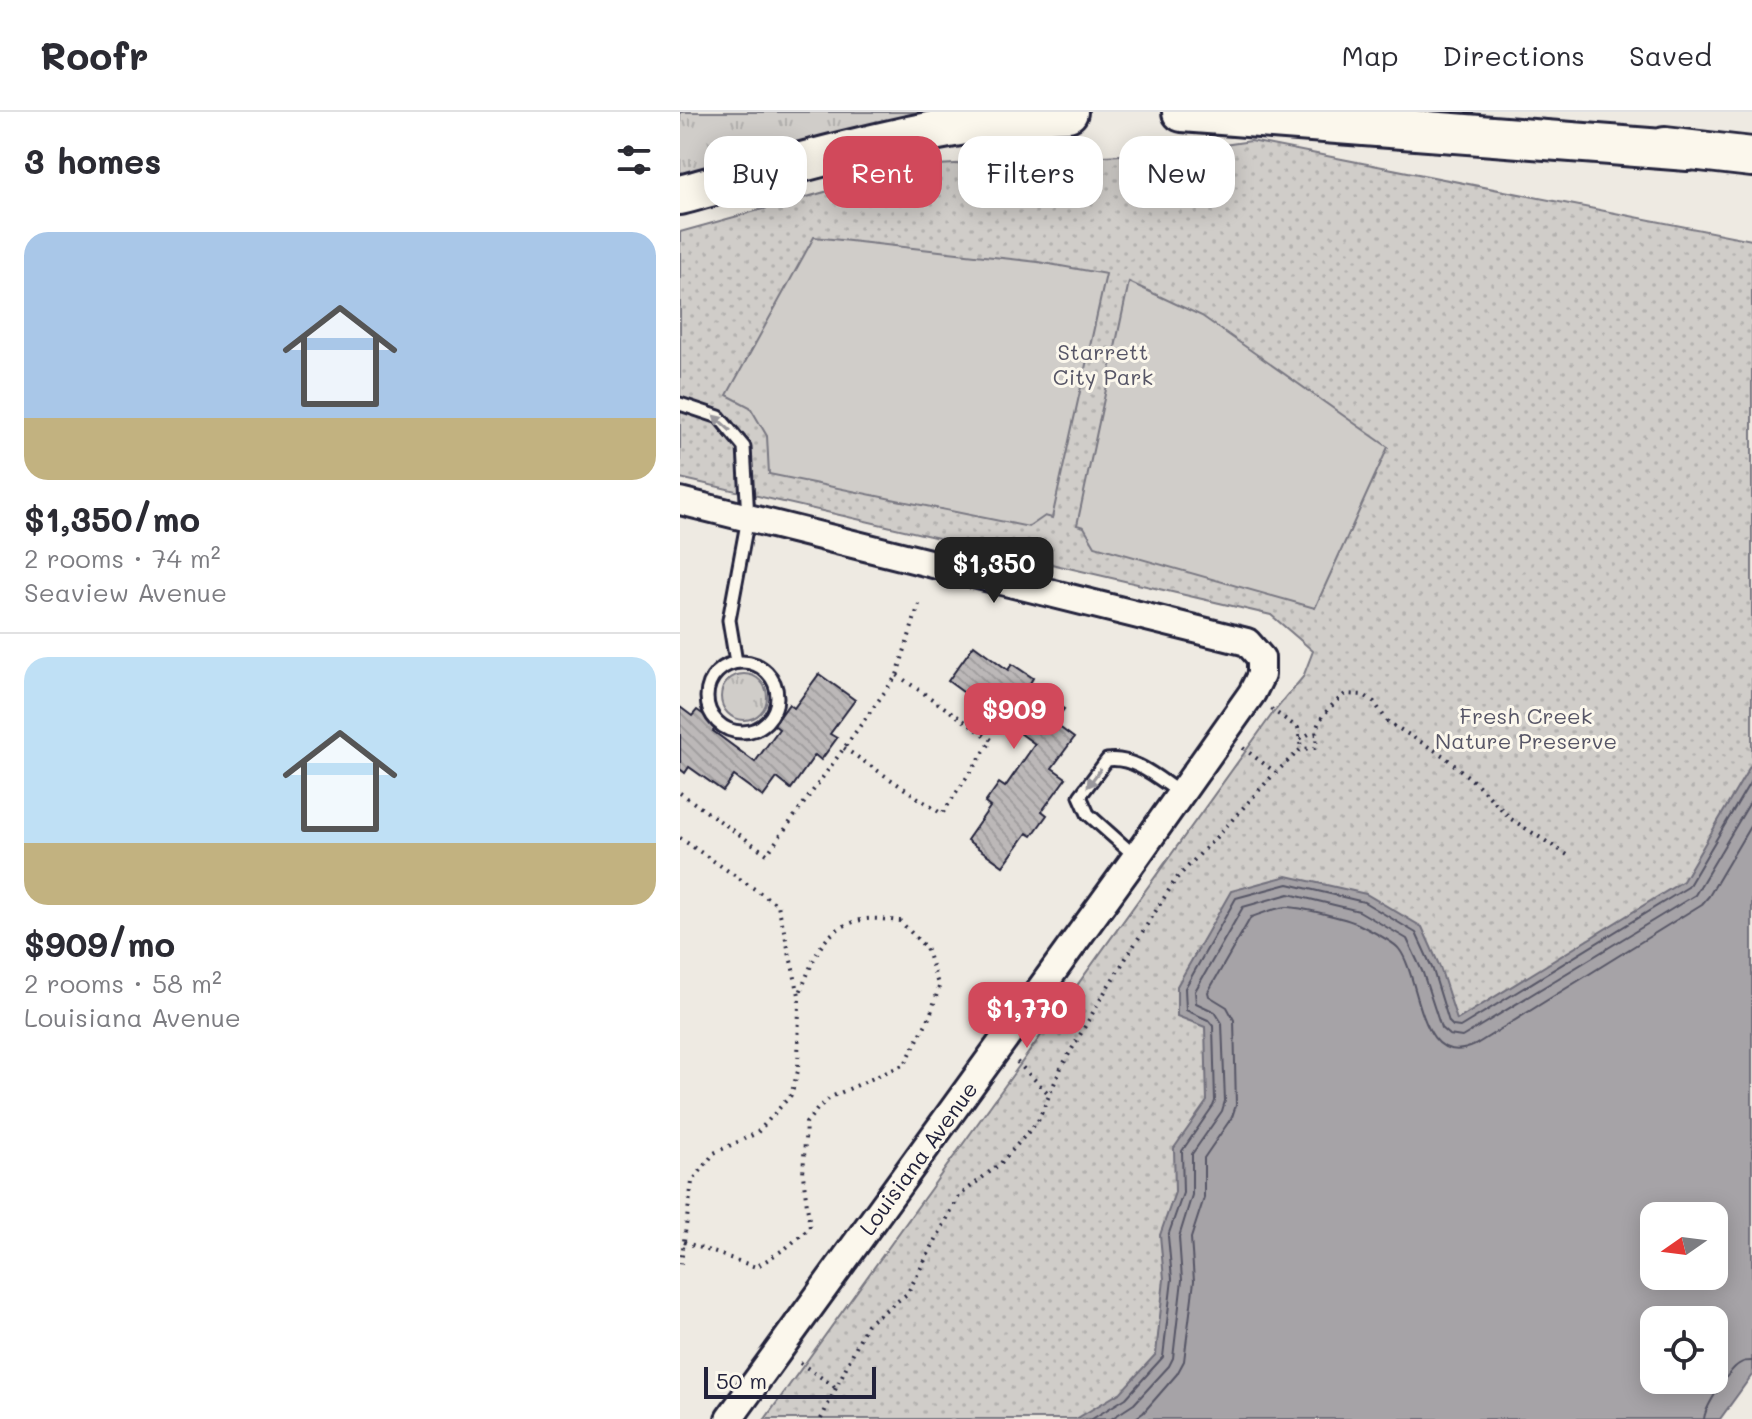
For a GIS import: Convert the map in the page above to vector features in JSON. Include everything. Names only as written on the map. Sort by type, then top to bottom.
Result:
[{"type":"highway","points":[[680,195],[902,137],[1068,112]]},
{"type":"highway","points":[[1182,112],[1752,157]]},
{"type":"highway","points":[[1421,112],[1688,151]]},
{"type":"street","points":[[680,501],[748,518]]},
{"type":"street","name":"Louisiana Avenue","points":[[729,1419],[1136,857],[1252,693],[1261,675],[1261,658],[1247,642],[748,518]]},
{"type":"lane","points":[[680,404],[719,417],[744,447],[748,518],[729,620],[736,662]]},
{"type":"lane","points":[[736,662],[747,662],[767,671],[777,691],[775,712],[759,729],[749,732],[725,728],[709,710],[709,685],[724,667],[736,662]]},
{"type":"lane","points":[[1136,857],[1088,814],[1080,796],[1107,760],[1116,759],[1137,764],[1181,793]]},
{"type":"path","points":[[680,793],[767,854],[897,675],[919,604]]},
{"type":"path","points":[[844,748],[942,814],[992,740],[897,675]]},
{"type":"path","points":[[821,1419],[867,1324],[907,1294],[959,1196],[1001,1163],[1038,1121],[1061,1068],[1176,879],[1275,772],[1301,749],[1315,748],[1318,743],[1317,727],[1331,705],[1345,694],[1364,695],[1374,702],[1388,722],[1444,756],[1511,819],[1569,856]]},
{"type":"path","points":[[1271,709],[1298,728],[1301,749]]},
{"type":"path","points":[[1300,739],[1316,734]]},
{"type":"path","points":[[1243,748],[1275,772]]},
{"type":"path","points":[[680,838],[778,905],[799,995],[798,1071],[791,1095],[757,1133],[714,1153],[692,1182],[680,1270]]},
{"type":"path","points":[[684,1242],[756,1267],[810,1228],[803,1175],[806,1123],[833,1096],[905,1064],[930,1016],[939,987],[926,948],[900,921],[863,919],[836,929],[821,943],[799,995]]},
{"type":"path","points":[[1017,1062],[1050,1095]]},
{"type":"path","points":[[800,1363],[835,1387]]},
{"type":"green space","points":[[680,112],[983,112],[881,136],[823,136],[823,149],[807,153],[807,136],[704,136],[704,177],[680,183]]},
{"type":"green space","name":"Fresh Creek Nature Preserve","points":[[1251,141],[1752,240],[1752,820],[1193,1347],[1102,1419],[765,1419],[1273,713],[1303,677],[1313,651],[1271,615],[680,478],[680,232],[767,208],[807,208],[807,197],[823,193],[823,208],[942,208],[942,165],[958,164],[958,208],[1103,208],[1103,156],[1119,155],[1119,208],[1235,208],[1235,143]]},
{"type":"green space","points":[[814,237],[1038,262],[1106,274],[1052,518],[1045,516],[1029,527],[769,474],[767,436],[750,407],[727,395]]},
{"type":"green space","points":[[1129,282],[1202,316],[1388,447],[1315,608],[1095,546],[1084,527],[1077,525]]},
{"type":"green space","points":[[744,674],[760,681],[767,697],[760,713],[744,720],[728,713],[721,697],[728,681]]},
{"type":"water","points":[[1752,763],[1752,1375],[1720,1419],[1076,1419],[1121,1392],[1156,1354],[1164,1279],[1160,1235],[1175,1192],[1174,1148],[1207,1101],[1205,1027],[1177,1016],[1177,986],[1231,891],[1287,876],[1366,894],[1422,927],[1440,967],[1457,1020],[1683,881]]},
{"type":"building","points":[[974,645],[1008,670],[1012,664],[1033,678],[1029,685],[1064,709],[1054,723],[1074,738],[1052,768],[1066,778],[1042,811],[1047,815],[1032,836],[1027,833],[1003,866],[967,840],[990,807],[985,803],[999,783],[1005,787],[1035,744],[1002,720],[998,726],[978,712],[982,706],[948,681]]},
{"type":"building","points":[[819,674],[855,700],[830,734],[837,738],[821,760],[815,755],[791,789],[777,778],[763,797],[734,776],[723,791],[689,767],[685,773],[680,769],[680,707],[692,716],[697,710],[718,725],[713,731],[755,762],[779,729],[774,725],[789,704],[794,708]]},
{"type":"park label","name":"Starrett City Park","points":[[1103,364]]}]
